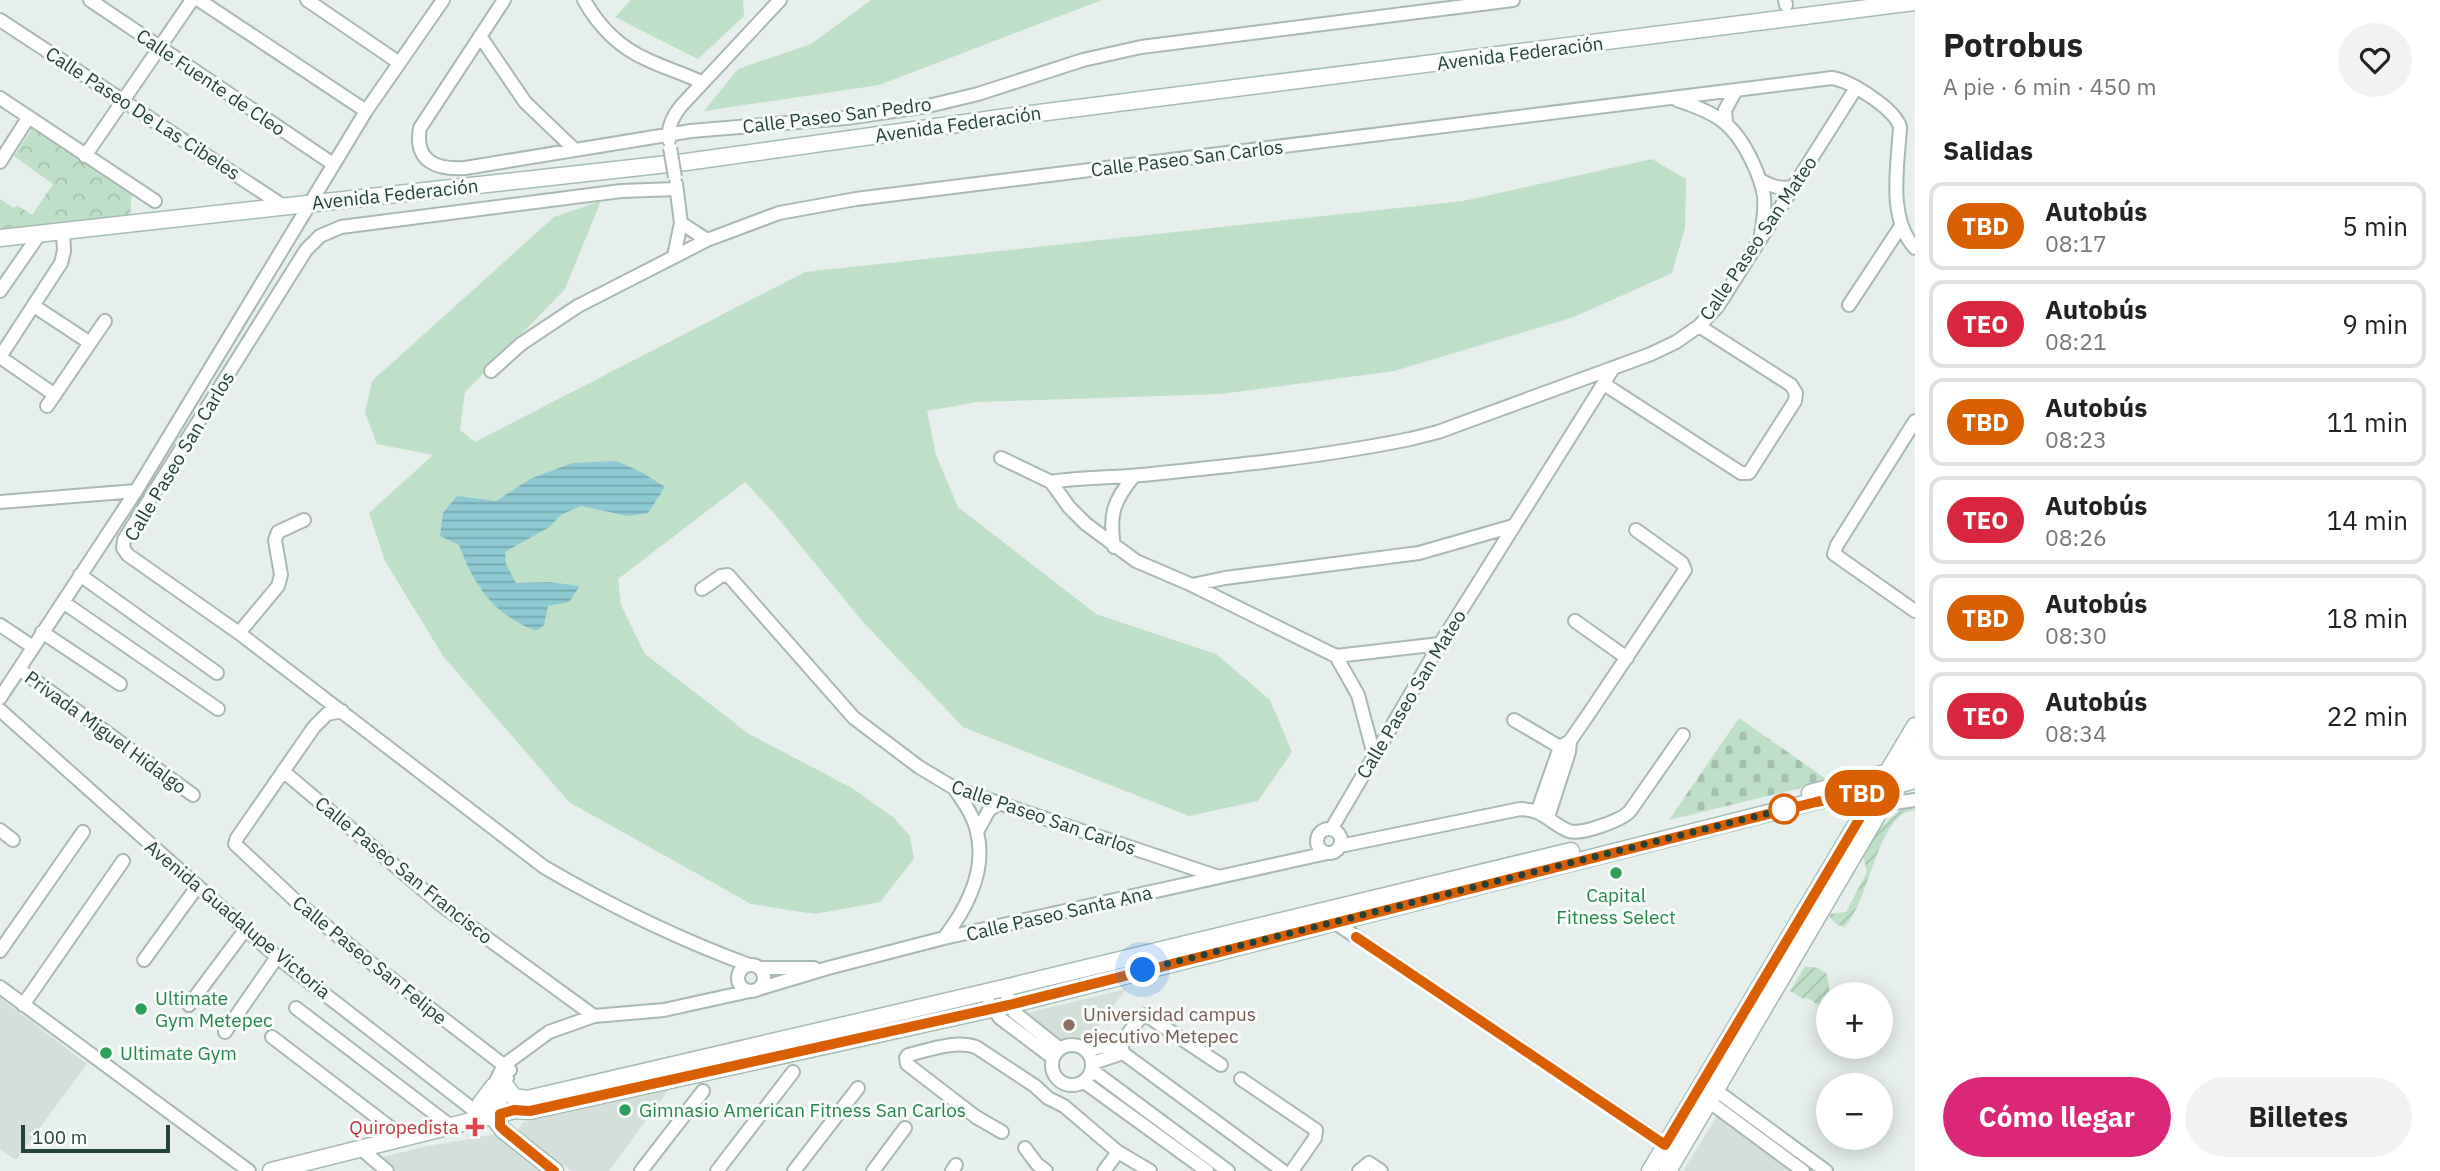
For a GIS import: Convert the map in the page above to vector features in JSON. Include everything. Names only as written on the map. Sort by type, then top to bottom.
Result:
[{"type":"main road","name":"Avenida Federación","points":[[0,237],[686,162],[1007,117],[1889,3],[1915,2]]},
{"type":"main road","points":[[1650,1171],[1672,1149],[1881,809],[1907,781],[1908,750],[1915,726]]},
{"type":"main road","points":[[271,1171],[292,1169],[360,1148],[496,1114],[989,1000],[1004,988],[1816,802],[1876,791],[1907,781]]},
{"type":"main road","points":[[989,1000],[1009,1005],[1332,915],[1670,828],[1907,781]]},
{"type":"main road","points":[[1706,1092],[1876,791]]},
{"type":"main road","points":[[496,1114],[514,1097],[505,1074]]},
{"type":"main road","points":[[496,1114],[505,1074]]},
{"type":"main road","points":[[496,1114],[555,1171]]},
{"type":"main road","points":[[1668,1171],[1672,1149]]},
{"type":"street","name":"Calle Fuente de Cleo","points":[[90,0],[333,164]]},
{"type":"street","points":[[85,156],[191,0]]},
{"type":"street","points":[[199,0],[366,111]]},
{"type":"street","points":[[307,0],[398,62]]},
{"type":"street","name":"Calle Paseo San Pedro","points":[[504,0],[423,122],[419,141],[424,156],[432,164],[446,169],[668,134],[846,118],[928,106],[1141,47],[1420,6],[1513,0]]},
{"type":"street","points":[[584,0],[597,20],[632,52],[701,82]]},
{"type":"street","points":[[674,256],[681,223],[668,134],[675,114],[701,82],[780,0]]},
{"type":"street","points":[[0,698],[136,491],[333,164],[435,3]]},
{"type":"street","name":"Calle Paseo De Las Cibeles","points":[[0,20],[285,206]]},
{"type":"street","points":[[480,36],[525,102],[575,150]]},
{"type":"street","name":"Calle Paseo San Carlos","points":[[491,371],[521,344],[578,306],[707,240],[779,213],[856,199],[1832,78],[1856,88]]},
{"type":"street","points":[[1856,88],[1890,111],[1898,120],[1897,206],[1906,239],[1915,247]]},
{"type":"street","name":"Calle Paseo San Mateo","points":[[1332,828],[1440,644],[1612,370],[1676,342],[1699,326],[1718,306],[1856,88]]},
{"type":"street","points":[[1726,122],[1725,110],[1735,92]]},
{"type":"street","points":[[0,98],[155,201]]},
{"type":"street","name":"Calle Paseo San Carlos","points":[[1673,99],[1726,122],[1741,138],[1762,181],[1765,210],[1761,239]]},
{"type":"street","points":[[0,162],[28,118]]},
{"type":"street","points":[[1762,181],[1772,187],[1793,187]]},
{"type":"street","name":"Calle Paseo San Carlos","points":[[676,183],[341,227],[320,236],[313,242],[123,545],[128,555],[239,633],[544,867],[583,890],[712,952],[747,972],[743,988],[754,990]]},
{"type":"street","points":[[681,223],[707,240]]},
{"type":"street","points":[[1849,305],[1901,226]]},
{"type":"street","points":[[55,395],[0,357],[64,257],[63,231]]},
{"type":"street","points":[[0,291],[41,232]]},
{"type":"street","points":[[56,273],[67,281]]},
{"type":"street","points":[[34,306],[90,343]]},
{"type":"street","points":[[47,407],[105,320]]},
{"type":"street","points":[[1604,384],[1741,473],[1749,473],[1795,401],[1796,393],[1791,385],[1699,326]]},
{"type":"street","points":[[1051,482],[1134,476],[1252,462],[1410,439],[1438,432],[1612,370]]},
{"type":"street","points":[[1913,606],[1834,554],[1837,545],[1915,421]]},
{"type":"street","points":[[1001,458],[1051,482],[1069,507],[1114,547],[1163,575],[1192,585],[1336,656],[1440,644]]},
{"type":"street","points":[[1114,547],[1112,516],[1116,502],[1134,476]]},
{"type":"street","points":[[1,501],[136,491]]},
{"type":"street","points":[[239,633],[278,586],[281,575],[275,540],[278,533],[304,520]]},
{"type":"street","points":[[1192,585],[1224,578],[1419,553],[1513,526]]},
{"type":"street","points":[[1543,814],[1566,747],[1685,570],[1682,563],[1636,530]]},
{"type":"street","points":[[80,575],[217,673]]},
{"type":"street","name":"Calle Paseo San Carlos","points":[[702,589],[721,576],[728,575],[853,718],[901,754],[954,788],[1220,877]]},
{"type":"street","points":[[63,601],[218,709]]},
{"type":"street","points":[[1575,621],[1627,658]]},
{"type":"street","points":[[0,625],[33,647]]},
{"type":"street","points":[[42,632],[120,684]]},
{"type":"street","points":[[1336,656],[1358,695],[1374,755]]},
{"type":"street","name":"Privada Miguel Hidalgo","points":[[19,669],[193,795]]},
{"type":"street","points":[[314,727],[319,709],[316,691]]},
{"type":"street","name":"Avenida Guadalupe Victoria","points":[[0,709],[277,957],[496,1114]]},
{"type":"street","points":[[283,771],[314,727],[327,714],[342,711]]},
{"type":"street","points":[[1514,720],[1566,747]]},
{"type":"street","points":[[1340,846],[1520,808],[1543,814],[1574,832],[1620,820],[1630,811],[1683,735]]},
{"type":"street","name":"Calle Paseo San Felipe","points":[[283,771],[235,844],[298,902],[505,1074]]},
{"type":"street","name":"Calle Paseo San Francisco","points":[[283,771],[440,904],[594,1016]]},
{"type":"street","points":[[1881,809],[1894,803],[1907,781]]},
{"type":"street","points":[[954,788],[978,832]]},
{"type":"street","points":[[944,938],[961,917],[971,897],[977,875],[978,832],[989,810],[999,803]]},
{"type":"street","points":[[1332,828],[1341,837],[1340,846],[1335,852],[1327,853],[1322,851],[1317,842],[1323,830],[1332,828]]},
{"type":"street","points":[[0,830],[13,840]]},
{"type":"street","points":[[0,951],[83,832]]},
{"type":"street","name":"Calle Paseo Santa Ana","points":[[1290,860],[1317,842]]},
{"type":"street","name":"Calle Paseo Santa Ana","points":[[505,1074],[533,1042],[550,1032],[594,1016],[664,1010],[754,990],[944,938],[1327,853]]},
{"type":"street","points":[[23,1004],[123,861]]},
{"type":"street","points":[[144,960],[197,887]]},
{"type":"street","points":[[1332,915],[1672,1149]]},
{"type":"street","points":[[189,1005],[246,930]]},
{"type":"street","points":[[225,1032],[277,957]]},
{"type":"street","name":"Calle Paseo Santa Ana","points":[[703,1001],[747,972],[828,968]]},
{"type":"street","points":[[747,972],[762,972],[763,981],[754,990]]},
{"type":"street","points":[[0,987],[248,1171]]},
{"type":"street","points":[[1004,988],[1009,1005],[1017,1016],[1057,1053]]},
{"type":"street","points":[[989,1000],[1000,1018],[1057,1053]]},
{"type":"street","points":[[296,1008],[452,1127]]},
{"type":"street","points":[[1054,1074],[1067,1085],[1084,1082],[1092,1066],[1122,1048],[1140,1018],[1146,1015],[1221,1065]]},
{"type":"street","points":[[272,1037],[404,1138]]},
{"type":"street","points":[[1002,1132],[975,1117],[907,1064],[908,1055],[967,1044],[976,1047],[1035,1086],[1048,1098],[1064,1106],[1118,1152],[1150,1171]]},
{"type":"street","points":[[1057,1053],[1074,1045],[1086,1050],[1122,1048],[1283,1171]]},
{"type":"street","points":[[1086,1050],[1092,1066],[1227,1171]]},
{"type":"street","points":[[1035,1086],[1054,1074],[1057,1053]]},
{"type":"street","points":[[717,1171],[793,1072]]},
{"type":"street","points":[[496,1114],[505,1074]]},
{"type":"street","points":[[1241,1079],[1315,1130],[1315,1138],[1292,1171]]},
{"type":"street","points":[[1084,1082],[1207,1171]]},
{"type":"street","points":[[1064,1106],[1067,1085]]},
{"type":"street","points":[[794,1171],[858,1088]]},
{"type":"street","points":[[641,1171],[703,1091]]},
{"type":"street","points":[[1706,1092],[1803,1171]]},
{"type":"street","points":[[1706,1092],[1826,1171]]},
{"type":"street","points":[[873,1171],[905,1128]]},
{"type":"street","points":[[360,1148],[387,1171]]},
{"type":"street","points":[[1025,1148],[1046,1171]]},
{"type":"street","points":[[1104,1171],[1118,1152]]},
{"type":"street","points":[[1359,1171],[1369,1163],[1381,1171]]},
{"type":"shaded area","name":"Universidad campus ejecutivo Metepec","points":[[1126,989],[1087,1041],[1071,1036],[1060,1040],[1023,1014]]},
{"type":"shaded area","points":[[0,998],[87,1064],[16,1160],[0,1149]]},
{"type":"shaded area","points":[[669,1089],[609,1171],[572,1171],[517,1132],[522,1123]]},
{"type":"shaded area","points":[[1721,1110],[1802,1171],[1683,1171]]},
{"type":"shaded area","points":[[496,1134],[545,1171],[376,1171],[364,1162],[418,1148]]},
{"type":"green space","points":[[631,0],[743,0],[744,16],[698,59],[615,17]]},
{"type":"green space","points":[[871,0],[1102,0],[879,85],[704,111],[738,69],[811,44]]},
{"type":"green space","points":[[33,127],[132,190],[130,219],[0,230],[0,199],[14,208],[17,205],[32,215],[53,184],[14,156]]},
{"type":"green space","points":[[1652,159],[1686,179],[1685,228],[1672,273],[1574,317],[1394,371],[1220,394],[977,402],[927,411],[936,455],[958,507],[1096,614],[1216,654],[1270,700],[1292,752],[1258,801],[1189,816],[963,727],[863,622],[745,482],[618,579],[621,605],[645,654],[749,734],[852,788],[893,817],[910,836],[914,859],[880,902],[815,914],[751,904],[569,802],[443,656],[385,561],[369,513],[433,455],[377,444],[365,413],[372,381],[554,217],[601,201],[565,289],[465,392],[460,430],[475,442],[805,272],[1463,201]]},
{"type":"green space","points":[[1739,718],[1829,781],[1669,820]]},
{"type":"green space","points":[[1915,806],[1915,810],[1900,816],[1886,834],[1861,899],[1849,921],[1844,927],[1836,924],[1829,916],[1846,912],[1867,872],[1863,856],[1873,840],[1890,818]]},
{"type":"green space","points":[[1805,966],[1818,968],[1827,974],[1828,982],[1816,982],[1816,1004],[1790,991]]},
{"type":"water","points":[[617,461],[665,487],[648,513],[628,516],[581,506],[561,515],[548,528],[505,552],[506,564],[516,583],[549,582],[580,586],[569,602],[548,606],[544,625],[536,631],[497,607],[479,586],[459,545],[440,536],[443,513],[457,496],[496,501],[530,479],[572,463]]},
{"type":"bus line","name":"TBD","points":[[554,1171],[500,1126],[500,1114],[514,1110],[530,1111],[1009,1005],[1816,802],[1876,791],[1665,1145],[1356,937]]},
{"type":"place","name":"Capital Fitness Select","points":[[1616,873]]},
{"type":"place","name":"Ultimate Gym Metepec","points":[[141,1009]]},
{"type":"place","name":"Universidad campus ejecutivo Metepec","points":[[1069,1025]]},
{"type":"place","name":"Ultimate Gym","points":[[106,1053]]},
{"type":"place","name":"Gimnasio American Fitness San Carlos","points":[[625,1110]]},
{"type":"place","name":"Quiropedista","points":[[475,1127]]},
{"type":"route","points":[[1143,970],[1789,808],[1784,809]]}]
